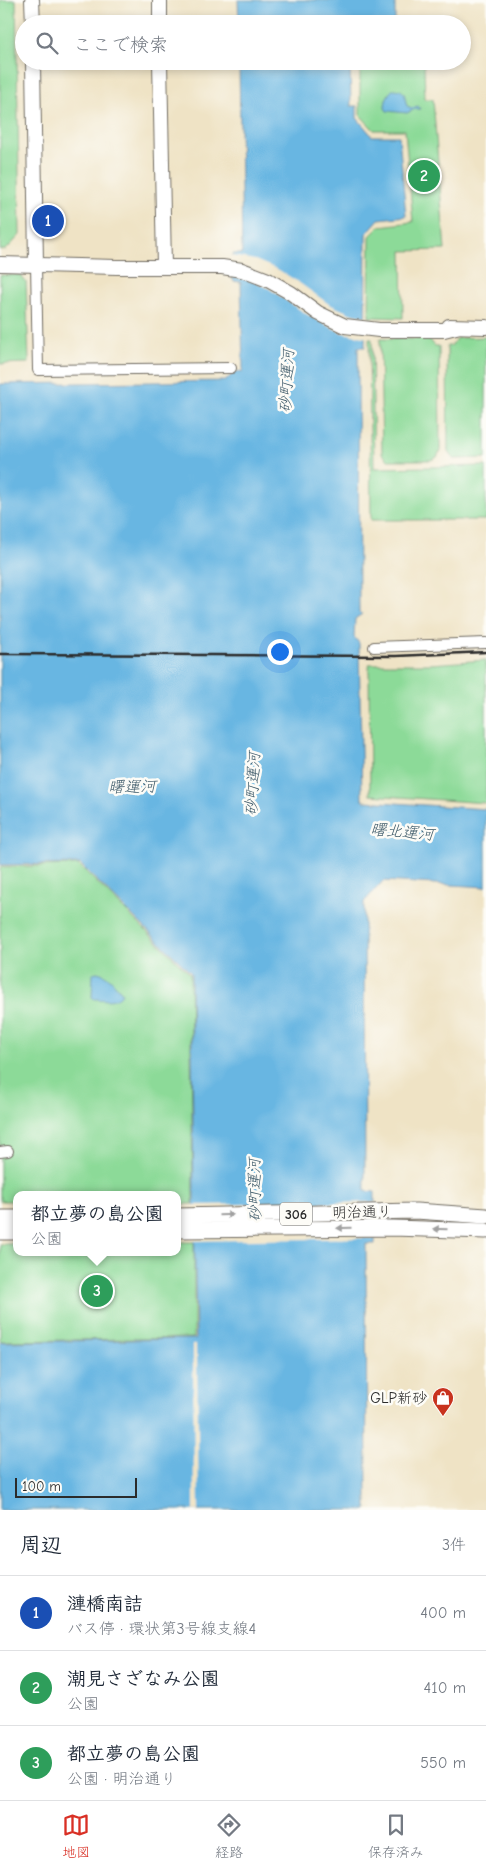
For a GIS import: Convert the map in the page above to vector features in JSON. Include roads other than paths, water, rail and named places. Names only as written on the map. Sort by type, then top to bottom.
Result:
[{"type":"main road","name":"明治通り","points":[[181,1216],[416,1211],[486,1216]]},
{"type":"main road","points":[[0,1218],[13,1218]]},
{"type":"main road","name":"明治通り","points":[[181,1230],[393,1228],[486,1231]]},
{"type":"main road","points":[[0,1232],[13,1232]]},
{"type":"street","points":[[32,0],[33,15]]},
{"type":"street","points":[[160,0],[160,15]]},
{"type":"street","points":[[33,70],[38,370],[231,368]]},
{"type":"street","points":[[160,70],[164,264]]},
{"type":"street","points":[[0,264],[94,265],[116,263],[231,266],[273,282],[318,313],[335,322],[368,327],[444,330],[456,327],[486,327]]},
{"type":"street","points":[[374,647],[486,643]]},
{"type":"water","points":[[238,0],[395,0],[395,15],[239,15]]},
{"type":"water","points":[[239,70],[350,70],[351,106],[357,106],[357,118],[372,136],[399,136],[406,216],[379,219],[366,234],[365,347],[358,347],[359,613],[362,614],[355,619],[354,637],[359,643],[362,799],[364,801],[486,809],[486,887],[383,881],[364,902],[365,1191],[375,1192],[375,1244],[366,1244],[367,1510],[0,1510],[0,1342],[196,1339],[191,973],[80,864],[0,865],[0,384],[225,381],[235,372],[243,371],[241,282],[233,281],[233,254],[242,254]]},
{"type":"water","points":[[395,89],[403,92],[407,106],[412,108],[418,106],[420,109],[407,113],[387,111],[385,108],[386,99],[390,92]]},
{"type":"water","points":[[97,972],[108,977],[114,983],[122,993],[120,996],[110,1000],[94,999],[92,997],[93,973]]},
{"type":"railway","points":[[0,654],[396,656],[486,652]]},
{"type":"place","name":"潮見さざなみ公園","points":[[424,176]]},
{"type":"place","name":"漣橋南詰","points":[[48,221]]},
{"type":"place","name":"都立夢の島公園","points":[[97,1291]]},
{"type":"place","name":"GLP新砂","points":[[443,1417]]},
{"type":"water label","name":"砂町運河","points":[[287,381]]},
{"type":"water label","name":"砂町運河","points":[[253,784]]},
{"type":"water label","name":"曙運河","points":[[132,787]]},
{"type":"water label","name":"曙北運河","points":[[402,832]]},
{"type":"water label","name":"砂町運河","points":[[255,1190]]}]
